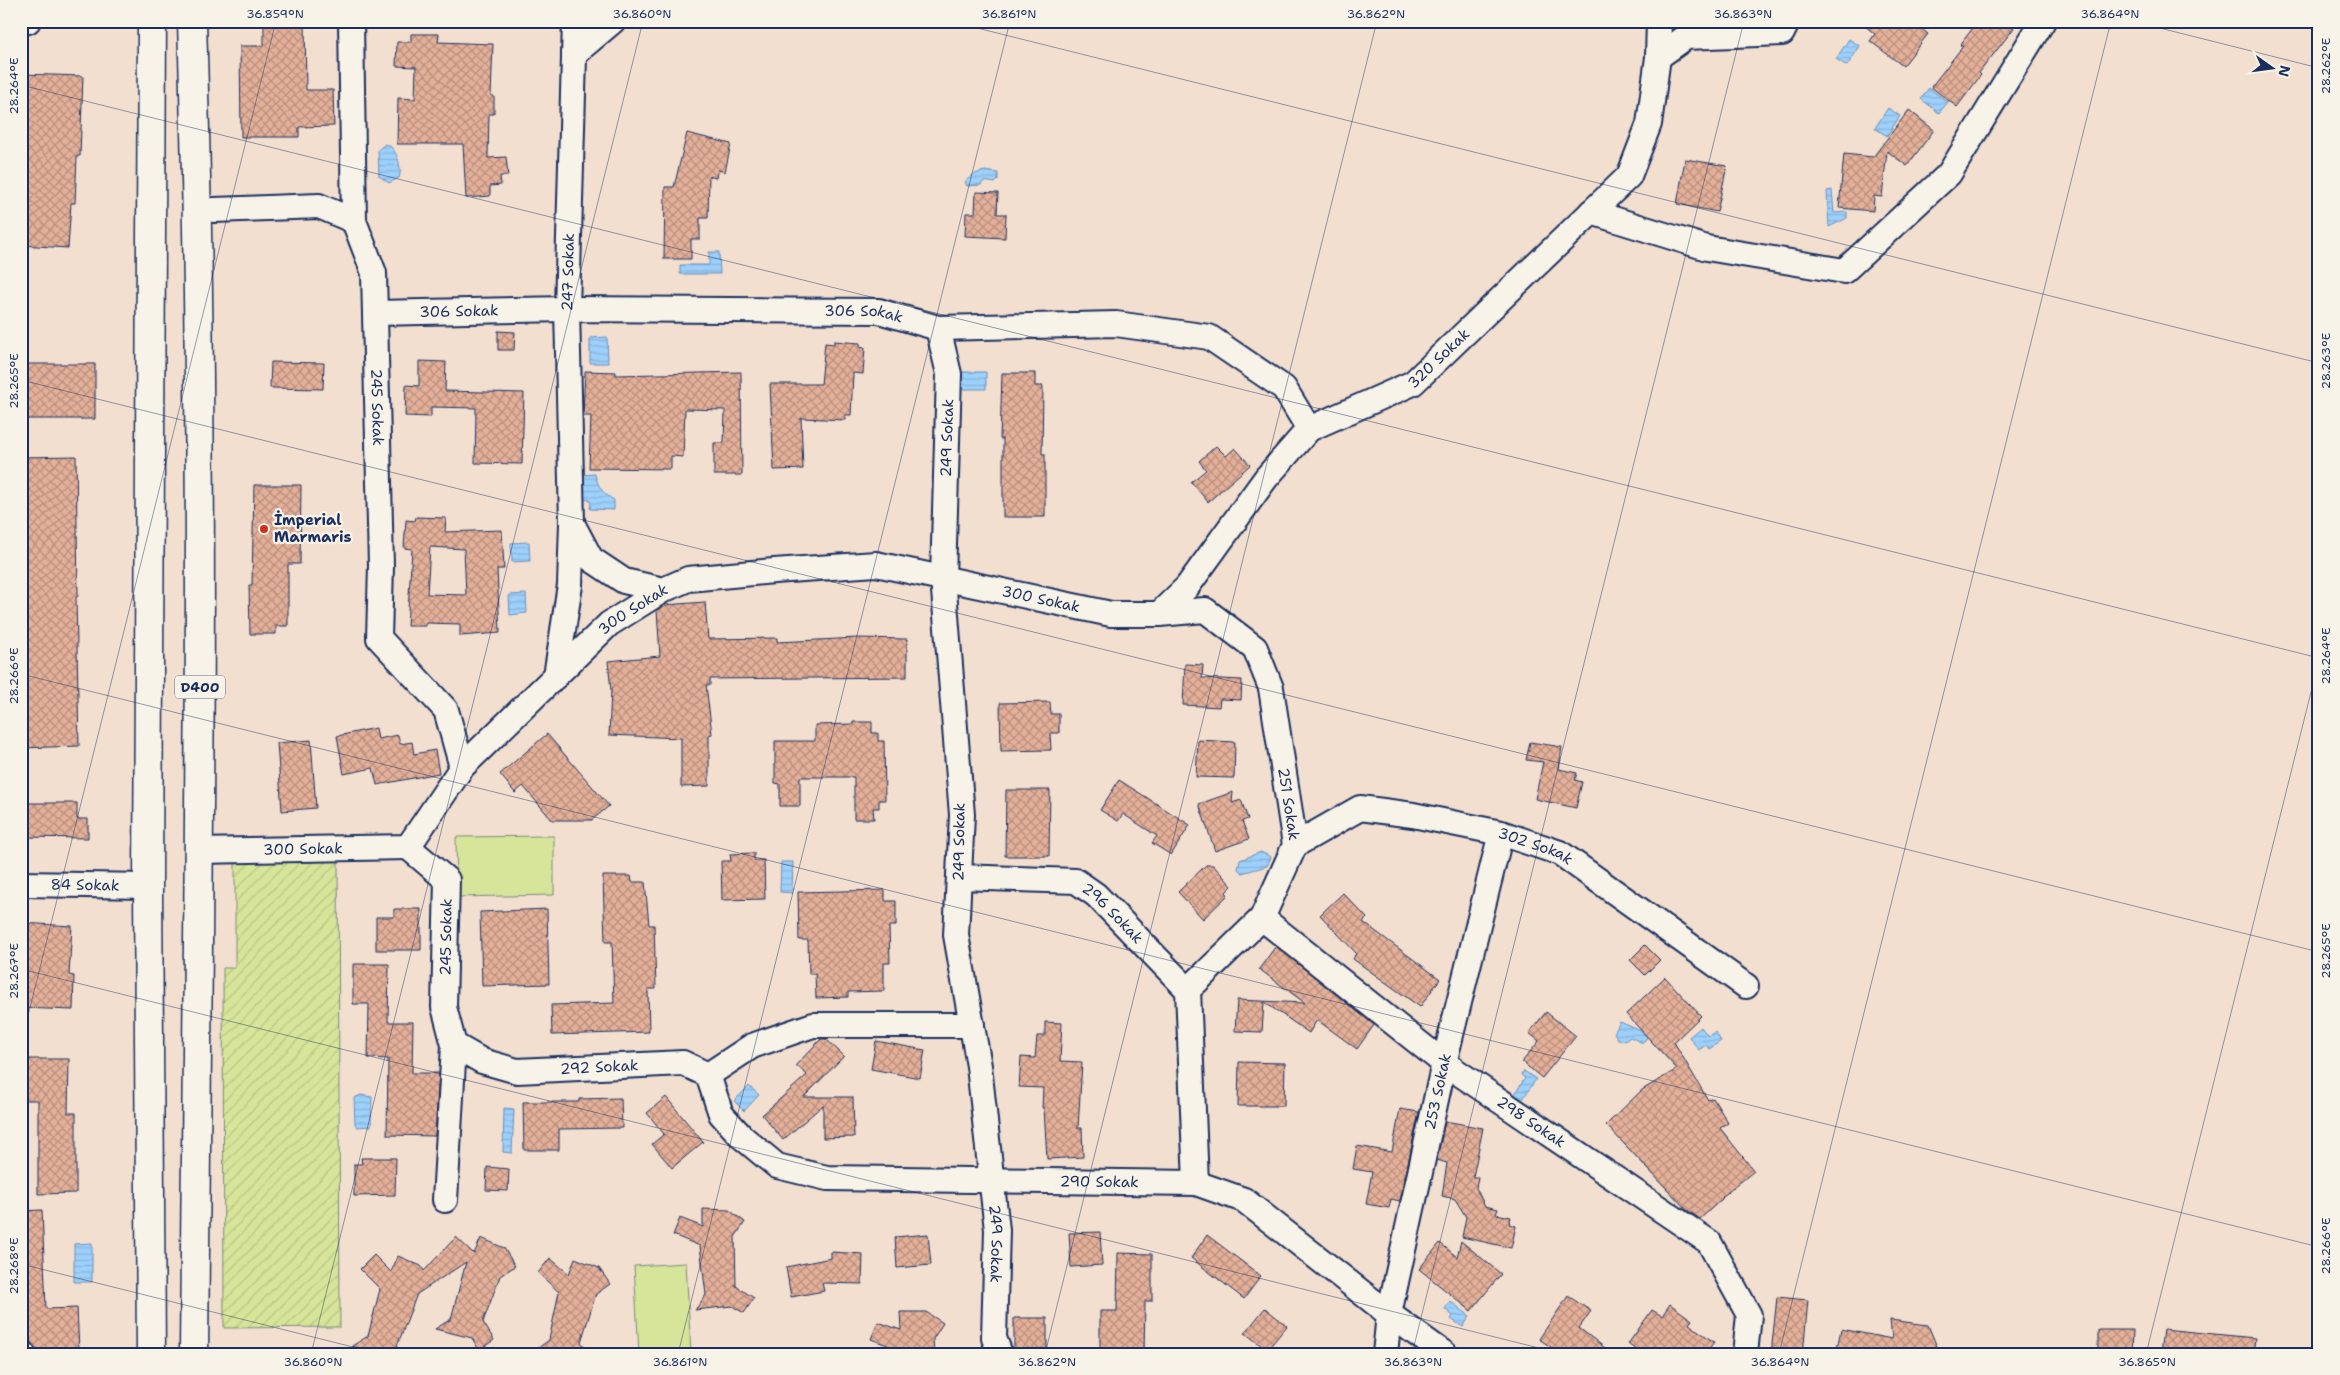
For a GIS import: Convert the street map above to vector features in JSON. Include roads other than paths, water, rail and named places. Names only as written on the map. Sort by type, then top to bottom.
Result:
[{"type":"highway","points":[[151,1354],[148,886],[152,21]]},
{"type":"highway","name":"D400","points":[[192,21],[198,238],[201,600],[194,1354]]},
{"type":"street","points":[[21,23],[28,21]]},
{"type":"street","name":"245 Sokak","points":[[350,21],[354,221],[374,273],[381,566],[379,638],[446,710],[462,767]]},
{"type":"street","name":"247 Sokak","points":[[556,676],[570,585],[572,523],[567,309],[575,21]]},
{"type":"street","points":[[574,54],[613,21]]},
{"type":"street","name":"320 Sokak","points":[[1158,614],[1187,587],[1266,478],[1309,429],[1413,383],[1629,176],[1649,124],[1658,57],[1659,21]]},
{"type":"street","points":[[1658,57],[1686,36],[1782,33],[1788,21]]},
{"type":"street","points":[[1591,212],[1707,248],[1844,272],[1949,174],[2043,21]]},
{"type":"street","points":[[214,210],[319,206],[354,221]]},
{"type":"street","name":"306 Sokak","points":[[375,313],[567,309],[878,311],[938,328],[1116,324],[1208,337],[1284,388],[1309,429]]},
{"type":"street","name":"249 Sokak","points":[[938,328],[949,374],[942,578],[962,815],[956,935],[980,1066],[997,1230],[994,1338],[1000,1354]]},
{"type":"street","name":"247 Sokak","points":[[572,523],[591,559],[624,581],[663,590]]},
{"type":"street","name":"300 Sokak","points":[[199,851],[408,847],[462,767],[609,624],[663,590],[688,579],[774,570],[876,564],[1111,614],[1158,614]]},
{"type":"street","name":"251 Sokak","points":[[1158,614],[1205,610],[1256,648],[1271,688],[1295,845],[1262,918],[1188,990]]},
{"type":"street","name":"302 Sokak","points":[[1295,845],[1360,808],[1413,815],[1501,833],[1560,853],[1746,986]]},
{"type":"street","name":"253 Sokak","points":[[1385,1354],[1389,1314],[1444,1063],[1501,833]]},
{"type":"street","name":"245 Sokak","points":[[408,847],[446,880],[444,1007],[454,1044],[445,1200]]},
{"type":"street","name":"296 Sokak","points":[[959,877],[1076,882],[1096,896],[1188,990]]},
{"type":"street","name":"84 Sokak","points":[[21,884],[148,886]]},
{"type":"street","name":"298 Sokak","points":[[1262,918],[1444,1063],[1709,1242],[1749,1315],[1745,1354]]},
{"type":"street","points":[[1188,990],[1196,1184]]},
{"type":"street","points":[[708,1074],[752,1046],[813,1025],[972,1025]]},
{"type":"street","name":"292 Sokak","points":[[454,1044],[482,1061],[517,1071],[682,1063],[708,1074]]},
{"type":"street","name":"290 Sokak","points":[[708,1074],[721,1114],[742,1137],[777,1166],[827,1178],[1196,1184],[1244,1200],[1389,1314],[1444,1354]]},
{"type":"water","points":[[1849,39],[1860,46],[1847,66],[1836,59]]},
{"type":"water","points":[[1929,88],[1948,102],[1939,113],[1921,99]]},
{"type":"water","points":[[1888,108],[1900,116],[1887,136],[1875,128]]},
{"type":"water","points":[[385,144],[392,148],[398,158],[400,169],[399,178],[389,183],[379,176],[378,150]]},
{"type":"water","points":[[985,171],[998,173],[998,180],[995,183],[984,181],[981,185],[967,186],[965,182],[969,178]]},
{"type":"water","points":[[1832,190],[1834,213],[1847,212],[1847,218],[1829,227],[1827,191]]},
{"type":"water","points":[[709,252],[719,252],[720,274],[680,274],[680,265],[709,265]]},
{"type":"water","points":[[607,337],[608,363],[590,363],[590,338]]},
{"type":"water","points":[[961,372],[986,372],[986,389],[961,389]]},
{"type":"water","points":[[595,474],[601,490],[614,500],[614,510],[590,509],[591,503],[589,500],[580,499],[580,475]]},
{"type":"water","points":[[529,542],[530,561],[512,562],[511,543]]},
{"type":"water","points":[[526,594],[527,613],[510,615],[509,595]]},
{"type":"water","points":[[1261,852],[1271,857],[1267,866],[1242,873],[1238,869],[1240,860]]},
{"type":"water","points":[[781,862],[793,862],[792,893],[780,892]]},
{"type":"water","points":[[1620,1022],[1641,1031],[1647,1030],[1647,1037],[1643,1043],[1630,1037],[1625,1041],[1618,1039],[1614,1033]]},
{"type":"water","points":[[1701,1027],[1708,1036],[1715,1032],[1721,1041],[1709,1049],[1706,1045],[1699,1050],[1689,1037]]},
{"type":"water","points":[[1524,1071],[1536,1079],[1521,1102],[1513,1097],[1525,1078],[1521,1075]]},
{"type":"water","points":[[749,1086],[759,1095],[744,1111],[734,1101]]},
{"type":"water","points":[[361,1095],[372,1097],[371,1126],[357,1127],[355,1124],[354,1098]]},
{"type":"water","points":[[504,1108],[514,1109],[512,1153],[503,1152]]},
{"type":"water","points":[[92,1243],[92,1282],[74,1282],[74,1244]]},
{"type":"water","points":[[1450,1301],[1470,1316],[1463,1327],[1451,1319],[1453,1316],[1445,1309]]},
{"type":"place","name":"İmperial Marmaris","points":[[264,529]]}]
